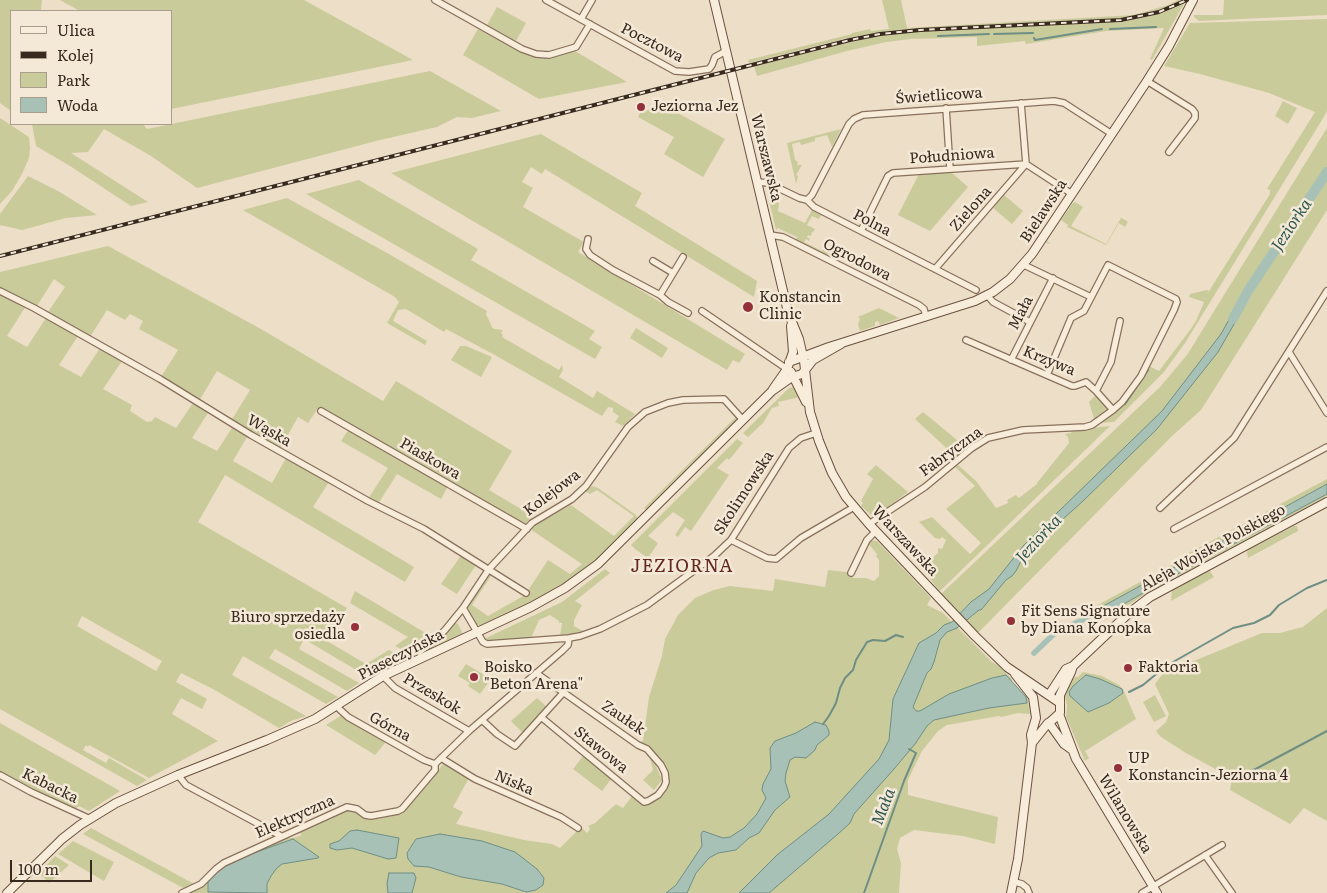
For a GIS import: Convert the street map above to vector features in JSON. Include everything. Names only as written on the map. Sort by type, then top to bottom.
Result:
[{"type":"main road","name":"Warszawska","points":[[714,0],[791,322],[794,351],[788,365],[808,405],[816,433],[832,473],[854,507],[869,524],[975,636],[1015,674],[1033,695],[1035,708]]},
{"type":"main road","name":"Bielawska","points":[[788,365],[803,356],[987,295],[1004,284],[1024,265],[1112,134],[1169,46],[1193,0]]},
{"type":"main road","name":"Warszawska","points":[[791,322],[798,336],[803,356],[808,405]]},
{"type":"main road","name":"Bielawska","points":[[794,376],[801,374],[813,360],[841,344]]},
{"type":"main road","name":"Piaseczyńska","points":[[8,893],[56,844],[90,819],[134,795],[178,775],[300,726],[383,676],[548,599],[590,570],[644,519],[772,390],[788,365]]},
{"type":"main road","name":"Piaseczyńska","points":[[772,390],[794,376]]},
{"type":"main road","name":"Aleja Wojska Polskiego","points":[[1047,693],[1066,670],[1073,666],[1129,613],[1150,597],[1327,502]]},
{"type":"main road","name":"Aleja Wojska Polskiego","points":[[1060,703],[1061,692],[1072,672],[1073,666]]},
{"type":"main road","name":"Warszawska","points":[[1015,674],[1022,676],[1047,693]]},
{"type":"main road","points":[[1011,893],[1014,882],[1035,708],[1040,698],[1047,693],[1060,703],[1061,708],[1059,714],[1048,723],[1032,743]]},
{"type":"main road","points":[[1035,708],[1048,723]]},
{"type":"main road","name":"Wilanowska","points":[[1059,714],[1070,740],[1071,749]]},
{"type":"main road","name":"Wilanowska","points":[[1048,723],[1064,744],[1071,749],[1155,890]]},
{"type":"street","points":[[435,0],[522,49],[536,54],[549,55],[576,47],[590,24]]},
{"type":"street","name":"Pocztowa","points":[[546,0],[679,72],[709,69],[715,57],[726,51]]},
{"type":"street","points":[[581,19],[592,0]]},
{"type":"street","points":[[1147,81],[1192,109],[1195,113],[1195,118],[1169,152]]},
{"type":"street","name":"Świetlicowa","points":[[807,200],[812,195],[847,127],[854,119],[866,114],[1052,101],[1061,102],[1112,134]]},
{"type":"street","points":[[1021,103],[1026,164],[1072,194]]},
{"type":"street","points":[[946,108],[950,169]]},
{"type":"street","name":"Południowa","points":[[861,231],[890,174],[1026,164]]},
{"type":"street","name":"Zielona","points":[[935,269],[1026,164]]},
{"type":"street","name":"Polna","points":[[758,182],[768,182],[799,198],[807,200],[812,206],[976,290]]},
{"type":"street","name":"Ogrodowa","points":[[770,235],[783,237],[919,305],[924,309],[926,316]]},
{"type":"street","points":[[588,239],[586,249],[590,255],[612,270],[660,295],[668,302],[688,313]]},
{"type":"street","points":[[660,295],[683,257]]},
{"type":"street","points":[[653,261],[673,273]]},
{"type":"street","points":[[1024,265],[1091,297],[1084,311],[1071,318],[1047,375]]},
{"type":"street","name":"Fabryczna","points":[[869,524],[925,487],[972,448],[988,438],[1023,430],[1085,427],[1097,422],[1122,402],[1141,376],[1169,323],[1177,302],[1176,299],[1108,265],[1091,297]]},
{"type":"street","name":"Mała","points":[[1011,360],[1053,278]]},
{"type":"street","points":[[1160,508],[1234,438],[1327,291]]},
{"type":"street","name":"Wąska","points":[[0,292],[34,308],[160,379],[251,435],[368,501],[424,529],[526,593]]},
{"type":"street","points":[[987,295],[993,302],[1030,322]]},
{"type":"street","points":[[702,311],[788,365]]},
{"type":"street","points":[[1113,410],[1096,391],[1111,362],[1120,321]]},
{"type":"street","name":"Krzywa","points":[[966,340],[1074,386],[1086,382],[1096,391]]},
{"type":"street","points":[[1289,352],[1327,414]]},
{"type":"street","name":"Kolejowa","points":[[419,652],[438,637],[463,608],[489,569],[527,529],[539,518],[580,492],[591,481],[628,427],[640,416],[651,409],[668,403],[683,400],[724,399],[743,420]]},
{"type":"street","name":"Piaskowa","points":[[321,411],[527,529]]},
{"type":"street","name":"Skolimowska","points":[[463,608],[483,642],[487,644],[569,638],[588,633],[648,605],[714,556],[731,540],[789,448],[801,438],[816,433]]},
{"type":"street","points":[[1174,529],[1327,447]]},
{"type":"street","points":[[731,540],[767,558],[776,559],[801,538],[854,507]]},
{"type":"street","points":[[851,573],[867,540],[876,531]]},
{"type":"street","name":"Elektryczna","points":[[182,893],[197,886],[219,866],[276,841],[281,836],[347,808],[357,809],[365,815],[371,816],[402,809],[435,770],[435,764],[469,731],[565,648],[569,643],[569,638]]},
{"type":"street","name":"Zaułek","points":[[536,673],[638,745],[647,749],[661,765],[665,773],[666,782],[658,795],[644,802]]},
{"type":"street","name":"Przeskok","points":[[383,676],[395,688],[469,731]]},
{"type":"street","points":[[482,720],[497,734],[515,746],[564,693]]},
{"type":"street","name":"Górna","points":[[336,706],[348,717],[424,760],[435,764]]},
{"type":"street","name":"Stawowa","points":[[541,718],[644,802]]},
{"type":"street","name":"Niska","points":[[441,758],[475,780],[554,814],[578,828]]},
{"type":"street","name":"Kabacka","points":[[0,775],[31,792],[90,819]]},
{"type":"street","points":[[178,775],[186,785],[281,836]]},
{"type":"street","points":[[1142,893],[1155,890],[1205,855],[1222,846]]},
{"type":"street","points":[[1205,855],[1232,893]]},
{"type":"street","points":[[1014,882],[1022,884],[1029,893]]},
{"type":"green space","points":[[0,0],[42,0],[41,10],[10,10],[10,110],[0,103]]},
{"type":"green space","points":[[60,0],[304,0],[413,60],[172,109],[172,10],[78,10]]},
{"type":"green space","points":[[882,0],[901,0],[907,28],[1134,15],[1168,5],[1178,0],[1184,0],[1158,11],[1123,18],[887,31],[844,39],[749,63],[748,60],[852,33],[870,29],[871,31],[889,29]]},
{"type":"green space","points":[[1224,0],[1327,0],[1327,15],[1199,21],[1194,17],[1194,15],[1223,15]]},
{"type":"green space","points":[[1185,2],[1152,60],[1150,59],[1164,28],[1106,31],[1026,44],[1025,41],[977,46],[977,37],[911,39],[886,42],[847,51],[757,76],[754,66],[876,36],[924,31],[1123,22],[1159,14]]},
{"type":"green space","points":[[497,7],[526,23],[516,41],[487,25]]},
{"type":"green space","points":[[1327,19],[1327,111],[1325,115],[1185,343],[1172,361],[1163,373],[1114,422],[1099,423],[1124,404],[1149,366],[1159,371],[1190,330],[1204,302],[1189,297],[1190,294],[1209,291],[1270,194],[1270,190],[1267,189],[1315,112],[1269,93],[1164,66],[1190,23]]},
{"type":"green space","points":[[478,29],[531,56],[545,57],[575,51],[627,82],[539,99],[463,55]]},
{"type":"green space","points":[[430,71],[501,111],[472,118],[457,117],[437,127],[197,188],[151,156],[104,129],[88,152],[71,153],[148,202],[131,206],[36,146],[32,125],[144,125],[147,129]]},
{"type":"green space","points":[[1283,101],[1297,108],[1288,124],[1275,116]]},
{"type":"green space","points":[[658,102],[725,139],[703,177],[664,154],[674,137],[638,117],[640,113],[644,113]]},
{"type":"green space","points":[[0,118],[29,137],[30,148],[29,158],[22,174],[12,191],[0,204]]},
{"type":"green space","points":[[1327,128],[1327,210],[1201,410],[1172,436],[978,633],[941,594],[1160,387],[1187,355]]},
{"type":"green space","points":[[841,129],[832,147],[827,135],[815,138],[815,141],[801,145],[800,142],[792,144],[795,160],[798,162],[797,165],[802,165],[796,175],[798,176],[796,184],[787,143]]},
{"type":"green space","points":[[541,134],[642,193],[635,206],[757,281],[754,297],[545,169],[542,174],[531,167],[522,182],[533,188],[523,207],[584,242],[578,252],[745,354],[739,363],[733,360],[727,370],[391,173]]},
{"type":"green space","points":[[951,172],[968,187],[930,231],[898,215],[919,174]]},
{"type":"green space","points":[[28,176],[58,191],[97,215],[66,218],[22,230],[0,225],[0,214]]},
{"type":"green space","points":[[359,180],[478,249],[471,260],[595,331],[589,339],[602,347],[595,359],[306,194]]},
{"type":"green space","points":[[1004,195],[1023,211],[1012,224],[993,208]]},
{"type":"green space","points":[[287,198],[487,311],[486,314],[492,327],[503,330],[501,333],[502,337],[559,370],[562,365],[563,370],[559,377],[593,398],[597,391],[635,414],[623,426],[615,422],[619,416],[613,412],[613,408],[608,407],[602,416],[493,354],[446,329],[444,332],[406,309],[398,310],[393,321],[427,341],[425,345],[387,323],[399,302],[395,297],[243,210]]},
{"type":"green space","points":[[769,200],[779,203],[778,211],[805,223],[812,210],[821,215],[819,219],[812,216],[807,225],[815,229],[811,236],[808,235],[807,237],[810,239],[809,241],[806,239],[804,242],[822,251],[829,248],[834,239],[827,255],[795,241],[797,237],[778,228],[776,230]]},
{"type":"green space","points":[[1075,202],[1083,207],[1071,226],[1106,244],[1120,217],[1128,222],[1125,227],[1119,223],[1106,245],[1067,227],[1068,225],[1061,220]]},
{"type":"green space","points":[[108,246],[261,329],[383,401],[396,381],[512,451],[489,490],[533,516],[524,525],[319,407],[308,423],[298,417],[280,449],[231,421],[250,390],[217,371],[199,401],[161,377],[178,350],[139,329],[143,321],[130,314],[125,320],[107,310],[90,337],[48,312],[65,287],[54,279],[37,306],[0,288],[0,272]]},
{"type":"green space","points":[[0,294],[26,306],[7,336],[27,347],[46,318],[78,336],[59,365],[81,377],[100,348],[122,361],[103,389],[132,405],[130,411],[147,422],[152,421],[155,417],[176,428],[193,403],[208,413],[192,438],[217,451],[232,428],[247,437],[233,461],[272,483],[286,458],[329,482],[313,507],[414,567],[405,582],[225,475],[198,522],[347,608],[327,641],[366,664],[389,650],[401,657],[368,677],[304,639],[299,649],[359,683],[347,691],[275,649],[269,658],[338,697],[326,704],[243,656],[232,675],[306,716],[291,721],[279,728],[213,689],[181,673],[176,682],[207,699],[202,709],[181,698],[172,714],[218,741],[149,778],[89,745],[88,747],[86,745],[83,750],[106,763],[109,758],[147,780],[137,786],[0,709]],"holes":[[[82,616],[162,661],[156,671],[77,626]]]},
{"type":"green space","points":[[879,308],[899,318],[880,325],[878,321],[875,322],[875,326],[860,331],[858,324],[860,319],[858,317]]},
{"type":"green space","points":[[636,328],[668,348],[662,358],[630,338]]},
{"type":"green space","points":[[460,346],[466,346],[492,357],[481,377],[451,360]]},
{"type":"green space","points":[[793,387],[800,397],[778,402],[779,406],[772,408],[763,423],[748,437],[743,433],[789,388]]},
{"type":"green space","points":[[1097,394],[1108,408],[1108,411],[1096,420],[1094,419],[1089,402]]},
{"type":"green space","points":[[923,412],[968,449],[957,458],[915,419]]},
{"type":"green space","points":[[736,417],[736,422],[647,510],[644,508]]},
{"type":"green space","points":[[1110,426],[939,591],[927,574],[931,559],[938,553],[938,548],[942,549],[946,540],[942,537],[940,539],[935,538],[919,522],[932,517],[970,554],[981,543],[946,509],[975,486],[955,467],[957,464],[976,481],[996,508],[1008,503],[1007,500],[1016,495],[1019,498],[1037,484],[1069,443],[1068,437],[1065,434],[1071,433],[1072,430]]},
{"type":"green space","points":[[349,429],[448,486],[441,499],[397,474],[378,504],[368,499],[388,468],[341,441]]},
{"type":"green space","points":[[737,439],[743,443],[729,460],[727,458],[717,468],[729,475],[691,531],[685,527],[678,537],[675,535],[685,520],[673,512],[648,536],[658,543],[648,558],[635,549],[631,545]]},
{"type":"green space","points":[[876,465],[908,492],[876,515],[871,515],[861,506],[863,503],[861,501],[873,479],[867,474]]},
{"type":"green space","points":[[1327,479],[1327,484],[1096,610],[1094,607],[1188,556],[1187,554]]},
{"type":"green space","points":[[592,486],[598,488],[636,515],[638,519],[592,564],[567,583],[539,600],[481,626],[475,624],[467,610],[469,604],[491,574],[493,575],[472,605],[488,616],[525,595],[548,560],[570,574],[582,564],[530,529],[538,523],[571,505],[614,536],[634,516],[597,490],[590,494],[585,491]]},
{"type":"green space","points":[[1327,494],[1327,496],[1148,592],[1106,620],[1103,616],[1168,579]]},
{"type":"green space","points":[[1297,526],[1298,531],[1248,558],[1248,550]]},
{"type":"green space","points":[[870,540],[877,541],[931,598],[927,605],[943,613],[992,662],[998,665],[1012,679],[1011,682],[1025,697],[1027,695],[1030,714],[1018,713],[947,725],[938,731],[922,751],[908,780],[908,795],[998,817],[995,844],[963,836],[914,830],[900,838],[897,849],[901,863],[899,893],[184,893],[199,886],[223,864],[276,841],[302,835],[299,832],[345,810],[354,810],[363,818],[372,820],[402,814],[444,763],[469,778],[453,807],[463,812],[456,824],[524,840],[552,844],[560,848],[579,829],[582,828],[587,833],[590,829],[588,826],[595,823],[616,804],[623,808],[633,795],[644,804],[652,802],[664,793],[667,787],[668,773],[651,748],[638,743],[643,741],[649,697],[662,656],[665,639],[678,615],[695,598],[730,586],[773,591],[775,579],[825,587],[828,570],[846,572],[854,578],[866,578],[874,581],[879,576],[879,560],[876,556],[877,554],[868,543]]},
{"type":"green space","points":[[462,554],[476,565],[457,594],[441,584]]},
{"type":"green space","points":[[605,569],[610,573],[575,601],[582,605],[574,620],[574,626],[585,632],[560,636],[562,623],[559,623],[550,615],[539,620],[531,638],[486,641],[484,639],[562,602]]},
{"type":"green space","points":[[1209,570],[1214,577],[1171,601],[1172,590]]},
{"type":"green space","points":[[355,591],[429,635],[426,638],[430,641],[417,650],[408,653],[395,646],[408,637],[350,603]]},
{"type":"green space","points":[[1327,608],[1327,821],[1304,808],[1290,824],[1230,790],[1232,778],[1161,737],[1156,731],[1166,722],[1169,714],[1155,684],[1165,671],[1188,660],[1189,663],[1262,633],[1280,633],[1303,627]]},
{"type":"green space","points":[[454,622],[458,624],[463,634],[413,659],[410,657],[425,650]]},
{"type":"green space","name":"Boisko \"Beton Arena\"","points":[[466,664],[491,679],[480,694],[468,686],[470,683],[458,676]]},
{"type":"green space","points":[[1083,672],[1102,676],[1119,685],[1123,689],[1136,719],[1085,751],[1089,758],[1085,761],[1066,717],[1067,706],[1065,696],[1070,683]]},
{"type":"green space","points":[[1155,695],[1166,716],[1154,722],[1143,702]]},
{"type":"green space","points":[[537,698],[547,707],[523,733],[511,721]]},
{"type":"green space","points":[[342,715],[384,739],[385,743],[375,755],[326,725]]},
{"type":"green space","points":[[0,723],[120,791],[89,811],[79,806],[75,809],[0,772]]},
{"type":"green space","points":[[584,755],[612,778],[602,791],[573,769]]},
{"type":"green space","points":[[650,758],[662,780],[654,790],[643,780],[653,770]]},
{"type":"green space","points":[[91,828],[196,885],[185,889],[83,834]]},
{"type":"green space","points":[[73,841],[114,862],[104,881],[58,854]]},
{"type":"green space","points":[[55,856],[69,865],[49,883],[39,873]]},
{"type":"water","points":[[1236,307],[1244,307],[1218,352],[1157,429],[1083,501],[1033,546],[1012,576],[1006,580],[981,610],[957,628],[947,632],[940,640],[934,662],[927,673],[913,707],[916,711],[920,711],[949,694],[992,678],[1006,675],[1026,697],[1027,703],[989,708],[934,720],[854,814],[850,823],[838,834],[769,893],[739,893],[777,855],[829,814],[879,759],[889,740],[893,699],[919,643],[936,633],[944,625],[952,622],[971,602],[989,589],[1024,545],[1162,411],[1221,334]]},
{"type":"water","points":[[1327,484],[1327,494],[1099,618],[1096,610]]},
{"type":"water","points":[[1086,675],[1122,689],[1123,693],[1109,703],[1088,712],[1070,696],[1069,692]]},
{"type":"water","points":[[815,722],[826,725],[829,735],[806,758],[795,757],[790,760],[785,781],[790,797],[775,810],[759,833],[749,838],[736,850],[718,853],[709,858],[696,873],[687,893],[666,893],[676,885],[702,846],[701,834],[703,831],[723,838],[730,837],[744,828],[757,814],[766,798],[762,790],[771,769],[770,748],[775,741],[796,733]]},
{"type":"water","points":[[357,830],[399,838],[396,858],[388,859],[352,848],[337,850],[330,848],[330,844],[339,841],[350,831]]},
{"type":"water","points":[[440,834],[482,841],[515,852],[537,869],[544,878],[543,885],[536,890],[526,892],[502,884],[461,877],[429,867],[414,866],[408,859],[407,853],[416,839]]},
{"type":"water","points":[[293,839],[319,857],[282,864],[271,876],[267,884],[267,893],[208,892],[208,880],[219,869],[251,854]]},
{"type":"water","points":[[389,873],[414,873],[416,878],[412,893],[388,893]]},
{"type":"waterway","points":[[1110,29],[1156,27]]},
{"type":"waterway","points":[[1034,38],[1035,40],[1102,29]]},
{"type":"waterway","points":[[994,34],[1033,33]]},
{"type":"waterway","points":[[938,36],[989,34]]},
{"type":"waterway","name":"Jeziorka","points":[[1233,319],[1248,291],[1327,172]]},
{"type":"waterway","points":[[1125,404],[1148,370]]},
{"type":"waterway","points":[[1129,692],[1143,685],[1166,666],[1233,628],[1254,623],[1270,615],[1279,605],[1307,588],[1327,580]]},
{"type":"waterway","points":[[1034,653],[1055,633],[1103,610]]},
{"type":"waterway","points":[[823,724],[836,703],[845,678],[853,670],[856,660],[867,642],[873,640],[885,641],[896,635],[903,637]]},
{"type":"waterway","points":[[1235,780],[1327,731]]},
{"type":"waterway","name":"Mała","points":[[864,893],[916,753],[909,749]]},
{"type":"railway","points":[[0,256],[850,40],[880,34],[920,30],[1121,20],[1159,12],[1187,0]]},
{"type":"place","name":"Jeziorna Jez","points":[[641,107]]},
{"type":"place","name":"Konstancin Clinic","points":[[748,307]]},
{"type":"place","name":"Fit Sens Signature by Diana Konopka","points":[[1011,621]]},
{"type":"place","name":"Biuro sprzedaży osiedla","points":[[355,627]]},
{"type":"place","name":"Faktoria","points":[[1128,668]]},
{"type":"place","name":"Boisko \"Beton Arena\"","points":[[474,677]]},
{"type":"place","name":"UP Konstancin-Jeziorna 4","points":[[1118,768]]},
{"type":"district","name":"JEZIORNA","points":[[682,567]]}]
